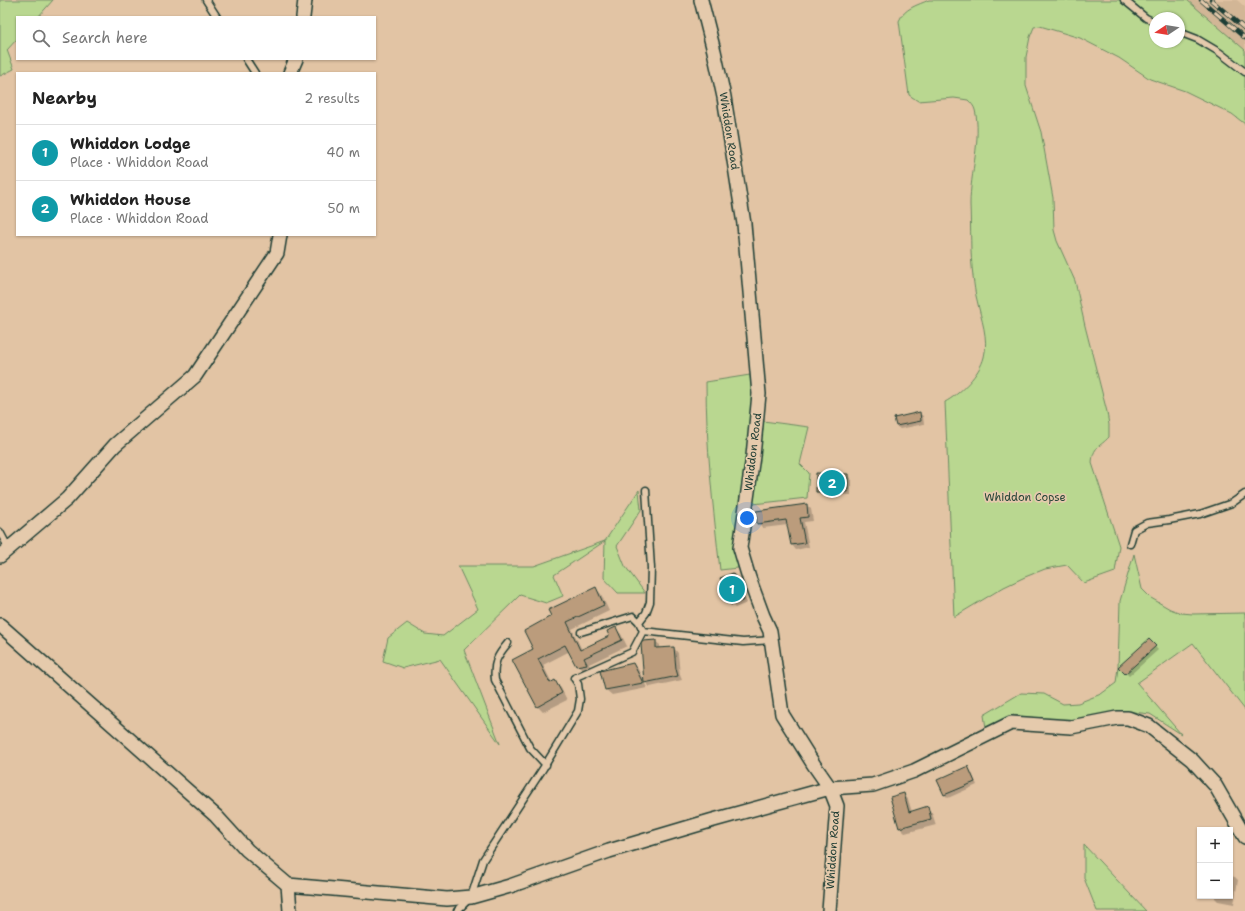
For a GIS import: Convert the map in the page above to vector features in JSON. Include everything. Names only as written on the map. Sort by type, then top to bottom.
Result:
[{"type":"street","points":[[303,16],[305,0]]},
{"type":"street","name":"Whiddon Road","points":[[701,0],[724,97],[744,224],[759,394],[754,456],[740,548],[748,578],[762,616],[770,631],[782,714],[830,788],[837,806],[829,911]]},
{"type":"street","points":[[290,72],[296,60]]},
{"type":"street","points":[[4,552],[67,499],[115,446],[195,376],[277,252],[280,236]]},
{"type":"street","points":[[0,625],[216,816],[247,850],[288,885],[447,899],[471,897],[510,886],[616,849],[710,821],[830,788],[872,785],[914,771],[1011,723],[1070,727],[1117,718],[1128,718],[1149,726],[1192,760],[1215,785],[1245,838]]},
{"type":"street","points":[[288,885],[290,911]]},
{"type":"lane","points":[[206,0],[216,16]]},
{"type":"lane","points":[[1124,0],[1149,19]]},
{"type":"lane","points":[[1185,34],[1208,45],[1245,72]]},
{"type":"lane","points":[[247,60],[255,72]]},
{"type":"lane","points":[[639,622],[646,613],[650,602],[651,568],[646,490]]},
{"type":"lane","points":[[1130,544],[1134,530],[1147,523],[1200,514],[1232,502],[1245,494]]},
{"type":"lane","points":[[0,532],[4,552]]},
{"type":"lane","points":[[580,632],[634,616],[639,622],[643,631]]},
{"type":"lane","points":[[643,631],[744,642],[771,640]]},
{"type":"lane","points":[[457,911],[471,897],[483,860],[546,765],[578,711],[580,699],[578,684],[574,678],[632,652],[643,631]]},
{"type":"lane","points":[[508,643],[499,654],[496,661],[494,669],[495,680],[530,748],[546,765]]},
{"type":"shaded area","points":[[1187,0],[1237,0],[1245,7],[1245,50]]},
{"type":"green space","points":[[0,0],[53,0],[39,16],[16,16],[16,40],[7,50],[14,69],[0,76]]},
{"type":"green space","name":"Whiddon Copse","points":[[929,0],[1187,0],[1245,50],[1245,124],[1232,114],[1185,91],[1150,79],[1119,58],[1080,38],[1040,26],[1034,27],[1030,37],[1026,57],[1026,86],[1041,132],[1053,198],[1054,230],[1057,241],[1075,281],[1107,412],[1109,437],[1095,450],[1092,463],[1119,546],[1115,572],[1084,583],[1067,565],[1045,569],[1004,587],[954,617],[945,402],[963,389],[974,377],[982,363],[986,343],[974,285],[971,249],[970,204],[977,121],[975,109],[968,100],[954,98],[918,101],[909,95],[899,21],[904,13],[916,5]]},
{"type":"green space","points":[[750,375],[754,411],[737,547],[738,568],[720,570],[712,499],[706,406],[706,382]]},
{"type":"green space","points":[[763,421],[809,427],[800,464],[809,473],[807,498],[753,504]]},
{"type":"green space","points":[[639,490],[641,510],[617,546],[625,566],[645,593],[618,593],[604,578],[605,541]]},
{"type":"green space","points":[[605,541],[554,575],[563,596],[546,603],[520,595],[464,650],[500,744],[440,659],[403,668],[383,661],[388,638],[407,623],[425,634],[443,636],[478,609],[458,566],[534,566]]},
{"type":"green space","points":[[1134,554],[1142,589],[1151,598],[1170,609],[1181,613],[1193,614],[1245,613],[1245,710],[1193,643],[1137,683],[1181,734],[1150,714],[1133,712],[1115,713],[1063,722],[1013,715],[986,728],[984,715],[1021,693],[1044,694],[1063,704],[1078,703],[1101,694],[1116,683],[1118,667],[1120,601]]},
{"type":"green space","points":[[1084,845],[1146,911],[1097,911],[1084,878]]},
{"type":"building","points":[[920,412],[921,421],[896,426],[894,418]]},
{"type":"building","points":[[816,473],[848,474],[848,492],[816,492]]},
{"type":"building","points":[[807,504],[808,517],[800,518],[805,543],[791,545],[786,520],[757,524],[756,511]]},
{"type":"building","points":[[733,573],[744,600],[731,605],[720,578]]},
{"type":"building","points":[[596,587],[604,605],[567,622],[580,650],[609,636],[607,631],[616,627],[622,640],[584,658],[587,664],[576,666],[565,645],[538,659],[550,683],[555,680],[562,693],[537,707],[512,660],[533,649],[524,631],[551,616],[548,610]]},
{"type":"building","points":[[1149,639],[1156,646],[1125,674],[1118,667]]},
{"type":"building","points":[[656,640],[656,648],[674,647],[678,676],[644,683],[641,644],[643,641]]},
{"type":"building","points":[[633,663],[643,683],[605,690],[600,671]]},
{"type":"building","points":[[968,766],[975,782],[944,795],[937,780]]},
{"type":"building","points":[[904,793],[909,812],[928,806],[931,819],[899,828],[890,797]]},
{"type":"railway","points":[[1201,0],[1245,38]]},
{"type":"railway","points":[[1211,0],[1245,29]]},
{"type":"place","name":"Whiddon House","points":[[832,483]]},
{"type":"place","name":"Whiddon Lodge","points":[[732,589]]}]
